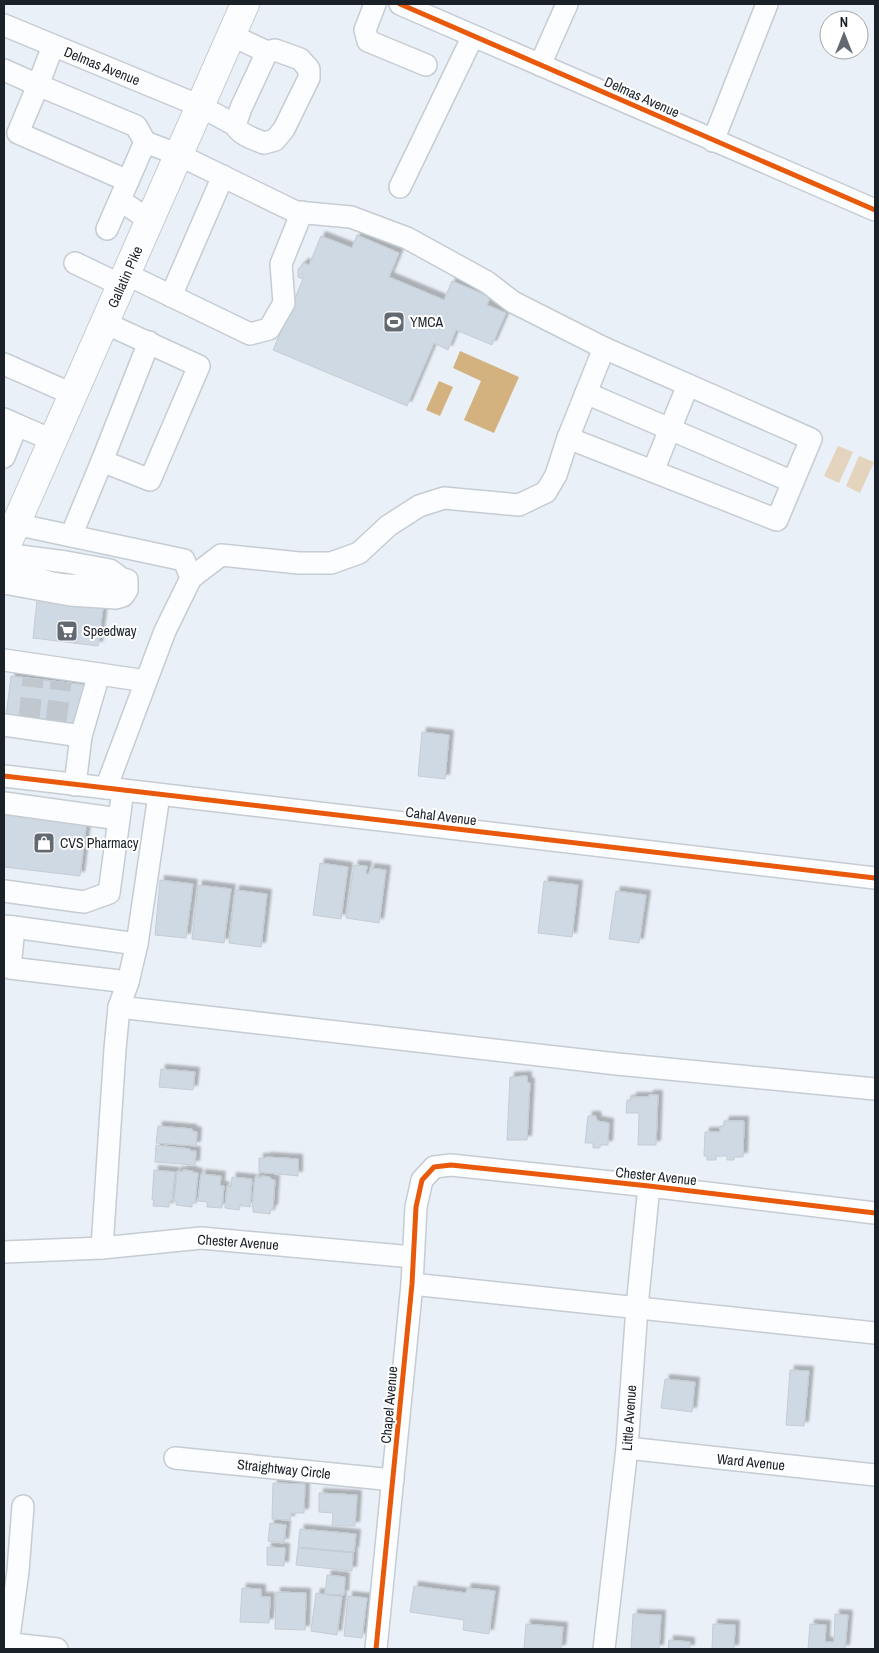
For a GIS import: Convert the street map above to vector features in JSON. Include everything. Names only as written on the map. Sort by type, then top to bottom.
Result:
[{"type":"main road","name":"Gallatin Pike","points":[[4,553],[15,524],[244,4]]},
{"type":"street","points":[[375,4],[365,30],[368,41],[426,65]]},
{"type":"street","points":[[540,65],[567,4]]},
{"type":"street","points":[[714,141],[767,4]]},
{"type":"street","name":"Delmas Avenue","points":[[412,6],[473,36],[875,210]]},
{"type":"street","name":"Delmas Avenue","points":[[4,25],[200,106],[235,125],[245,134],[264,143],[275,140],[284,130],[309,78],[309,69],[300,59],[275,50],[266,52],[231,36]]},
{"type":"street","points":[[400,187],[473,36]]},
{"type":"street","points":[[53,46],[38,84],[11,130],[124,191],[150,221]]},
{"type":"street","points":[[235,125],[266,52]]},
{"type":"street","points":[[4,70],[136,126],[145,142],[179,155],[296,212],[351,217],[407,238],[487,282],[513,302],[604,348],[812,439],[777,520],[568,438]]},
{"type":"street","points":[[107,229],[145,142]]},
{"type":"street","points":[[171,296],[223,176]]},
{"type":"street","points":[[75,263],[171,296],[250,334],[269,330],[284,303],[281,264],[302,212]]},
{"type":"street","points":[[102,461],[150,480],[199,366],[105,323]]},
{"type":"street","points":[[71,536],[149,342]]},
{"type":"street","points":[[4,891],[84,902],[109,893],[119,819],[115,789],[146,681],[165,631],[191,578],[221,555],[299,563],[331,563],[359,554],[388,526],[419,506],[444,498],[519,505],[546,492],[556,475],[568,438],[604,348]]},
{"type":"street","points":[[4,364],[72,394]]},
{"type":"street","points":[[653,471],[688,385]]},
{"type":"street","points":[[586,393],[793,482]]},
{"type":"street","points":[[4,456],[10,422],[52,440]]},
{"type":"street","points":[[15,524],[184,560],[191,578]]},
{"type":"street","points":[[4,553],[110,570],[127,580],[127,590],[123,596],[116,598],[70,595],[4,583]]},
{"type":"street","points":[[4,568],[45,582],[77,585],[119,577]]},
{"type":"street","points":[[4,660],[34,672],[62,675],[99,674],[146,681]]},
{"type":"street","points":[[75,785],[81,736],[99,674]]},
{"type":"street","points":[[4,725],[28,723],[55,727],[81,736]]},
{"type":"street","name":"Cahal Avenue","points":[[4,776],[875,878]]},
{"type":"street","points":[[102,1248],[119,1007],[138,944],[159,795]]},
{"type":"street","points":[[4,803],[119,819]]},
{"type":"street","points":[[128,982],[10,968],[9,927],[138,944]]},
{"type":"street","points":[[119,1007],[617,1064],[875,1089]]},
{"type":"street","name":"Chester Avenue","points":[[434,1167],[452,1165],[875,1213]]},
{"type":"street","name":"Chapel Avenue","points":[[376,1649],[412,1284],[416,1206],[422,1180],[434,1167]]},
{"type":"street","name":"Little Avenue","points":[[604,1649],[628,1448],[637,1307],[649,1186]]},
{"type":"street","name":"Chester Avenue","points":[[4,1252],[102,1248],[201,1238],[413,1257]]},
{"type":"street","points":[[412,1284],[875,1333]]},
{"type":"street","name":"Ward Avenue","points":[[628,1448],[875,1475]]},
{"type":"street","name":"Straightway Circle","points":[[175,1458],[393,1480]]},
{"type":"street","points":[[23,1506],[18,1571],[6,1644],[57,1649]]},
{"type":"shaded area","points":[[460,351],[519,377],[494,433],[464,420],[481,381],[453,368]]},
{"type":"shaded area","points":[[439,381],[453,387],[440,416],[426,410]]},
{"type":"shaded area","points":[[838,446],[853,452],[839,483],[824,476]]},
{"type":"shaded area","points":[[859,456],[874,462],[860,493],[846,486]]},
{"type":"building","name":"YMCA","points":[[357,235],[399,253],[389,277],[444,300],[452,281],[490,297],[487,305],[506,313],[492,345],[456,330],[448,350],[434,343],[407,406],[273,350],[303,279],[298,277],[298,269],[304,263],[309,265],[321,236],[352,248]]},
{"type":"building","points":[[37,600],[103,608],[98,646],[33,638]]},
{"type":"building","points":[[11,676],[85,685],[80,725],[6,716]]},
{"type":"building","points":[[422,732],[449,735],[445,779],[418,776]]},
{"type":"building","name":"CVS Pharmacy","points":[[4,809],[87,819],[80,876],[4,867]]},
{"type":"building","points":[[320,863],[348,867],[341,919],[313,915]]},
{"type":"building","points":[[354,865],[367,866],[366,874],[369,874],[370,868],[386,870],[379,923],[346,918]]},
{"type":"building","points":[[160,880],[193,884],[186,938],[155,935]]},
{"type":"building","points":[[544,881],[578,885],[572,937],[538,933]]},
{"type":"building","points":[[198,885],[231,889],[224,943],[192,939]]},
{"type":"building","points":[[235,890],[267,894],[261,947],[229,943]]},
{"type":"building","points":[[616,891],[646,895],[639,943],[609,939]]},
{"type":"building","points":[[161,1069],[195,1072],[193,1090],[159,1087]]},
{"type":"building","points":[[527,1076],[527,1082],[530,1083],[527,1140],[507,1140],[510,1077]]},
{"type":"building","points":[[649,1095],[658,1095],[656,1145],[638,1145],[639,1113],[626,1113],[627,1100],[632,1100],[632,1097],[649,1097]]},
{"type":"building","points":[[588,1116],[596,1116],[597,1121],[609,1123],[608,1145],[600,1145],[600,1148],[593,1148],[593,1143],[585,1143]]},
{"type":"building","points":[[725,1121],[744,1121],[743,1157],[734,1157],[734,1160],[727,1160],[727,1156],[716,1156],[716,1160],[707,1160],[707,1156],[704,1156],[705,1132],[720,1132],[720,1126],[724,1126]]},
{"type":"building","points":[[158,1126],[192,1129],[192,1131],[197,1132],[196,1146],[156,1143]]},
{"type":"building","points":[[156,1145],[196,1151],[195,1165],[155,1162]]},
{"type":"building","points":[[259,1158],[298,1159],[298,1176],[259,1172]]},
{"type":"building","points":[[154,1170],[175,1172],[172,1201],[169,1201],[169,1207],[153,1206]]},
{"type":"building","points":[[183,1170],[198,1173],[195,1203],[192,1203],[192,1207],[176,1205],[176,1201],[174,1201],[177,1171],[183,1172]]},
{"type":"building","points":[[201,1174],[221,1176],[220,1186],[224,1186],[222,1208],[207,1207],[207,1202],[198,1201]]},
{"type":"building","points":[[261,1176],[270,1177],[270,1179],[275,1180],[273,1209],[271,1209],[270,1214],[253,1212],[255,1177],[261,1178]]},
{"type":"building","points":[[232,1177],[252,1179],[250,1207],[240,1205],[239,1210],[225,1208],[227,1186],[231,1187]]},
{"type":"building","points":[[790,1370],[809,1371],[804,1426],[786,1425]]},
{"type":"building","points":[[665,1379],[695,1382],[692,1412],[661,1408]]},
{"type":"building","points":[[273,1483],[305,1484],[304,1513],[291,1513],[290,1520],[272,1519]]},
{"type":"building","points":[[319,1493],[357,1495],[355,1526],[332,1526],[333,1513],[319,1512]]},
{"type":"building","points":[[270,1523],[286,1525],[284,1543],[268,1541]]},
{"type":"building","points":[[300,1529],[356,1534],[354,1552],[298,1547]]},
{"type":"building","points":[[267,1547],[285,1548],[284,1566],[267,1565]]},
{"type":"building","points":[[298,1548],[353,1553],[352,1571],[296,1565]]},
{"type":"building","points":[[327,1575],[345,1577],[344,1595],[325,1594]]},
{"type":"building","points":[[414,1586],[466,1593],[467,1588],[495,1591],[489,1634],[463,1630],[464,1620],[410,1612]]},
{"type":"building","points":[[242,1588],[261,1589],[261,1597],[270,1597],[269,1623],[240,1622]]},
{"type":"building","points":[[276,1592],[306,1593],[305,1630],[275,1629]]},
{"type":"building","points":[[316,1593],[342,1597],[337,1635],[311,1631]]},
{"type":"building","points":[[348,1596],[367,1598],[362,1638],[344,1636]]},
{"type":"building","points":[[633,1614],[661,1615],[659,1649],[631,1649]]},
{"type":"building","points":[[835,1614],[848,1615],[845,1649],[808,1649],[810,1624],[826,1625],[825,1642],[834,1642]]},
{"type":"building","points":[[526,1624],[563,1627],[561,1649],[524,1649]]},
{"type":"building","points":[[713,1624],[735,1625],[734,1649],[712,1649]]},
{"type":"building","points":[[669,1640],[690,1642],[690,1649],[668,1649]]},
{"type":"tunnel","points":[[29,719],[33,679]]},
{"type":"tunnel","points":[[56,722],[61,682]]},
{"type":"cycle path","points":[[400,4],[875,210]]},
{"type":"cycle path","points":[[4,776],[875,878]]},
{"type":"cycle path","points":[[376,1649],[412,1284],[416,1207],[422,1180],[434,1167],[451,1165],[875,1213]]},
{"type":"place","name":"YMCA","points":[[394,322]]},
{"type":"place","name":"Speedway","points":[[67,631]]},
{"type":"place","name":"CVS Pharmacy","points":[[44,843]]}]
